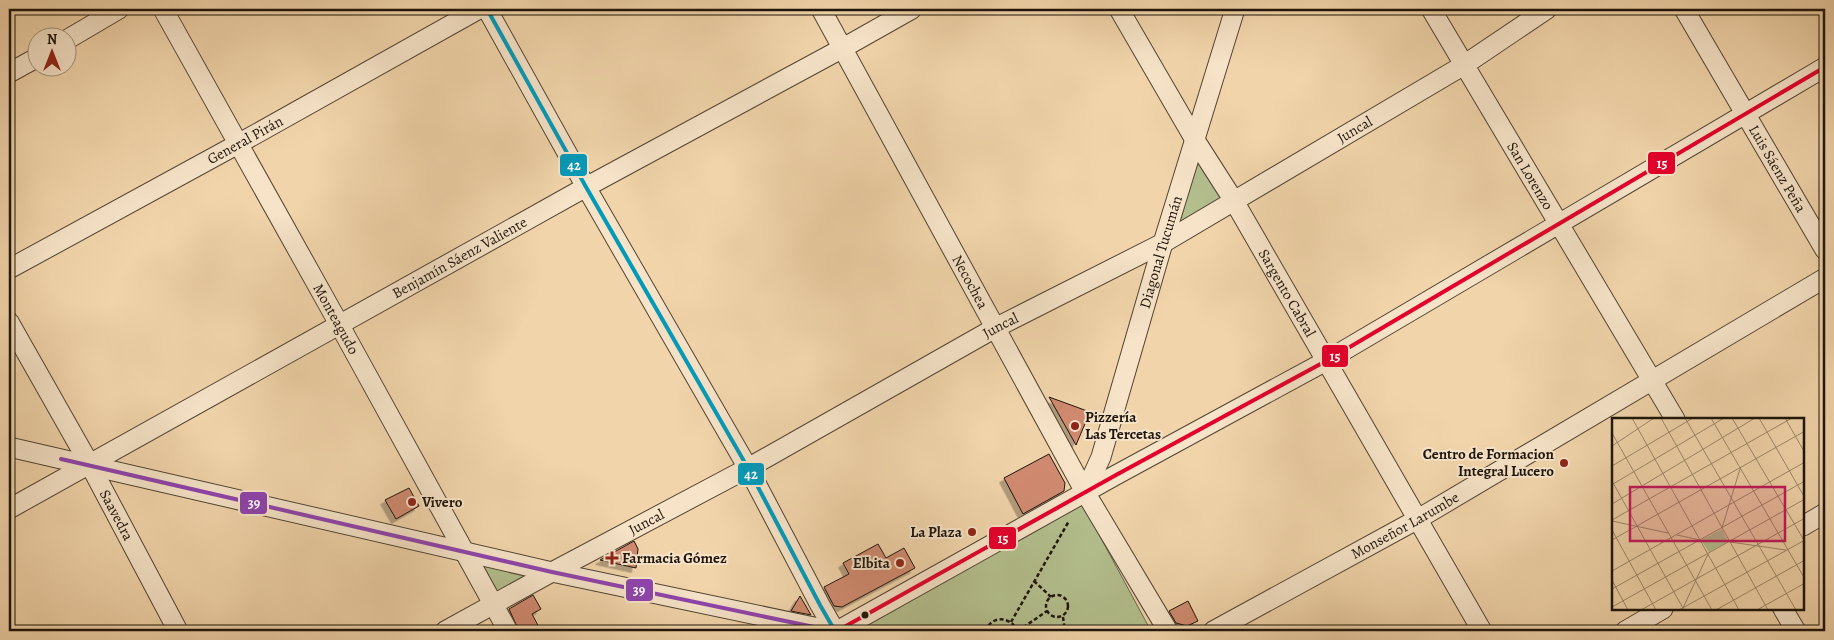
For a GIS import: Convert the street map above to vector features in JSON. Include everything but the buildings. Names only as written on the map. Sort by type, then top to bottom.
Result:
[{"type":"street","points":[[78,33],[119,9]]},
{"type":"street","name":"Monteagudo","points":[[163,9],[508,631]]},
{"type":"street","name":"General Pirán","points":[[9,269],[479,9]]},
{"type":"street","points":[[488,9],[586,187],[748,468],[835,631]]},
{"type":"street","name":"Necochea","points":[[821,9],[1089,499],[1168,631]]},
{"type":"street","name":"Benjamín Sáenz Valiente","points":[[9,509],[586,187],[912,9]]},
{"type":"street","name":"Sargento Cabral","points":[[1119,9],[1195,140],[1234,201],[1482,631]]},
{"type":"street","name":"Diagonal Tucumán","points":[[1089,499],[1163,243],[1235,9]]},
{"type":"street","name":"San Lorenzo","points":[[1431,9],[1653,379],[1674,418]]},
{"type":"street","name":"Juncal","points":[[445,631],[748,468],[995,328],[1163,243],[1464,65],[1547,9]]},
{"type":"street","name":"Luis Sáenz Peña","points":[[1684,9],[1825,250]]},
{"type":"street","points":[[9,73],[28,62]]},
{"type":"street","points":[[9,448],[552,572],[835,631],[1089,499],[1825,67]]},
{"type":"street","name":"Monseñor Larumbe","points":[[1213,631],[1418,519],[1825,278]]},
{"type":"street","name":"Saavedra","points":[[9,322],[90,465],[178,631]]},
{"type":"street","points":[[1804,525],[1825,513]]},
{"type":"street","points":[[1625,631],[1661,610]]},
{"type":"street","points":[[1784,610],[1796,631]]},
{"type":"path","points":[[1011,622],[1071,518],[1089,499]]},
{"type":"path","points":[[1034,581],[1052,597]]},
{"type":"path","points":[[1059,595],[1068,601],[1068,612],[1063,616],[1056,618],[1047,611],[1047,603],[1052,597],[1059,595]]},
{"type":"path","points":[[985,631],[994,620],[1006,619],[1018,631],[1047,611]]},
{"type":"path","points":[[1063,616],[1065,631]]},
{"type":"green space","points":[[1195,140],[1234,201],[1163,243]]},
{"type":"green space","points":[[1082,503],[1151,631],[849,631]]},
{"type":"green space","points":[[464,552],[552,572],[493,605]]},
{"type":"transit line","name":"42","points":[[487,9],[586,187],[748,468],[835,631]]},
{"type":"transit line","name":"15","points":[[837,631],[1116,475],[1326,361],[1825,67]]},
{"type":"transit line","name":"39","points":[[61,459],[552,572],[833,631]]},
{"type":"place","name":"Pizzería Las Tercetas","points":[[1075,426]]},
{"type":"place","name":"Centro de Formacion Integral Lucero","points":[[1564,463]]},
{"type":"place","name":"Vivero","points":[[412,502]]},
{"type":"place","name":"La Plaza","points":[[972,532]]},
{"type":"place","name":"Farmacia Gómez","points":[[612,558]]},
{"type":"place","name":"Elbita","points":[[900,563]]}]
